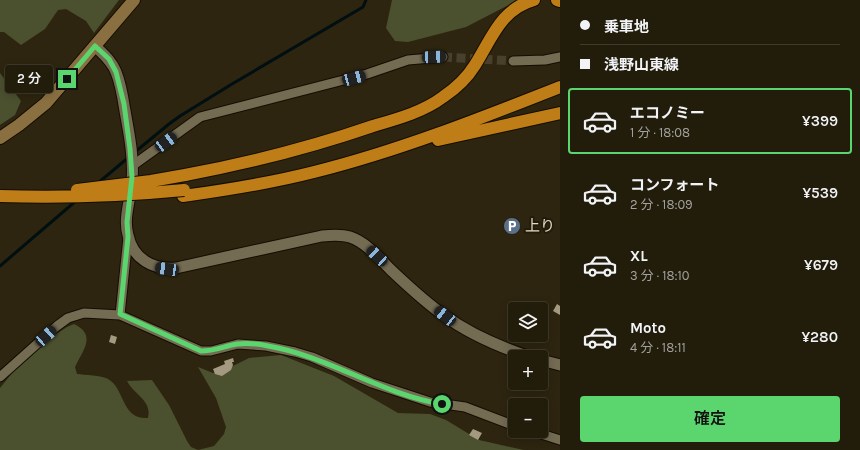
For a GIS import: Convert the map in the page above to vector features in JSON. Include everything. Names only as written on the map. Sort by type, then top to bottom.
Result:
[{"type":"highway","points":[[14,196],[130,184],[185,175],[255,160],[313,145],[381,124],[432,104],[452,90],[464,79],[474,66],[504,18],[518,6],[534,0]]},
{"type":"highway","points":[[0,196],[111,196],[183,193],[286,172],[350,155],[439,126],[560,80]]},
{"type":"highway","points":[[0,202],[114,202],[236,188],[288,178],[333,167],[442,132],[560,87]]},
{"type":"highway","points":[[378,153],[560,113]]},
{"type":"main road","points":[[0,138],[46,103],[134,0]]},
{"type":"street","points":[[95,46],[109,59],[114,66],[119,79],[129,134],[132,166],[131,192],[127,222],[128,237],[120,314]]},
{"type":"street","points":[[132,166],[200,117],[367,74],[408,60],[443,57]]},
{"type":"street","points":[[513,62],[546,60],[560,57]]},
{"type":"street","points":[[128,237],[135,252],[141,258],[149,264],[167,269],[322,236],[332,235],[350,237],[359,241],[368,248],[409,286],[445,316],[476,335],[510,350]]},
{"type":"street","points":[[0,377],[68,318],[84,313],[120,314],[201,351],[211,351],[238,344],[266,346],[295,352],[372,383],[430,402],[465,407],[508,423]]},
{"type":"street","points":[[548,362],[560,365]]},
{"type":"street","points":[[548,436],[560,440]]},
{"type":"green space","points":[[0,0],[119,0],[94,33],[86,21],[66,9],[58,10],[45,29],[21,45],[4,32],[0,32]]},
{"type":"green space","points":[[392,0],[518,0],[466,27],[408,42],[395,41],[386,28]]},
{"type":"green space","points":[[0,73],[21,101],[15,115],[0,125]]},
{"type":"green space","points":[[74,324],[81,328],[87,338],[84,349],[75,367],[77,374],[97,376],[108,379],[118,389],[124,403],[133,414],[139,417],[148,418],[148,407],[127,381],[152,380],[169,405],[187,441],[191,447],[198,450],[0,450],[0,388],[29,352]]},
{"type":"green space","points":[[281,355],[334,376],[398,413],[430,414],[446,420],[479,440],[524,450],[198,450],[214,446],[224,434],[226,427],[216,398],[198,367],[213,373],[221,372],[249,358]]},
{"type":"building","points":[[557,304],[560,306],[560,315],[553,311]]},
{"type":"building","points":[[111,335],[117,337],[115,344],[109,342]]},
{"type":"building","points":[[233,358],[234,362],[232,362],[233,365],[231,370],[222,376],[215,374],[213,369],[225,364],[224,361]]},
{"type":"building","points":[[473,429],[482,433],[478,440],[469,435]]},
{"type":"waterway","points":[[135,152],[180,116],[363,7],[366,0]]},
{"type":"waterway","points":[[98,183],[129,157]]},
{"type":"waterway","points":[[0,266],[77,200]]},
{"type":"tunnel","points":[[443,57],[513,61]]},
{"type":"place","name":"上り","points":[[512,226]]},
{"type":"route","points":[[67,79],[95,46],[109,59],[114,66],[119,79],[129,134],[132,164],[131,192],[126,230],[128,237],[120,314],[201,351],[211,351],[238,344],[266,346],[295,352],[312,357],[372,383],[430,402],[442,404]]}]
